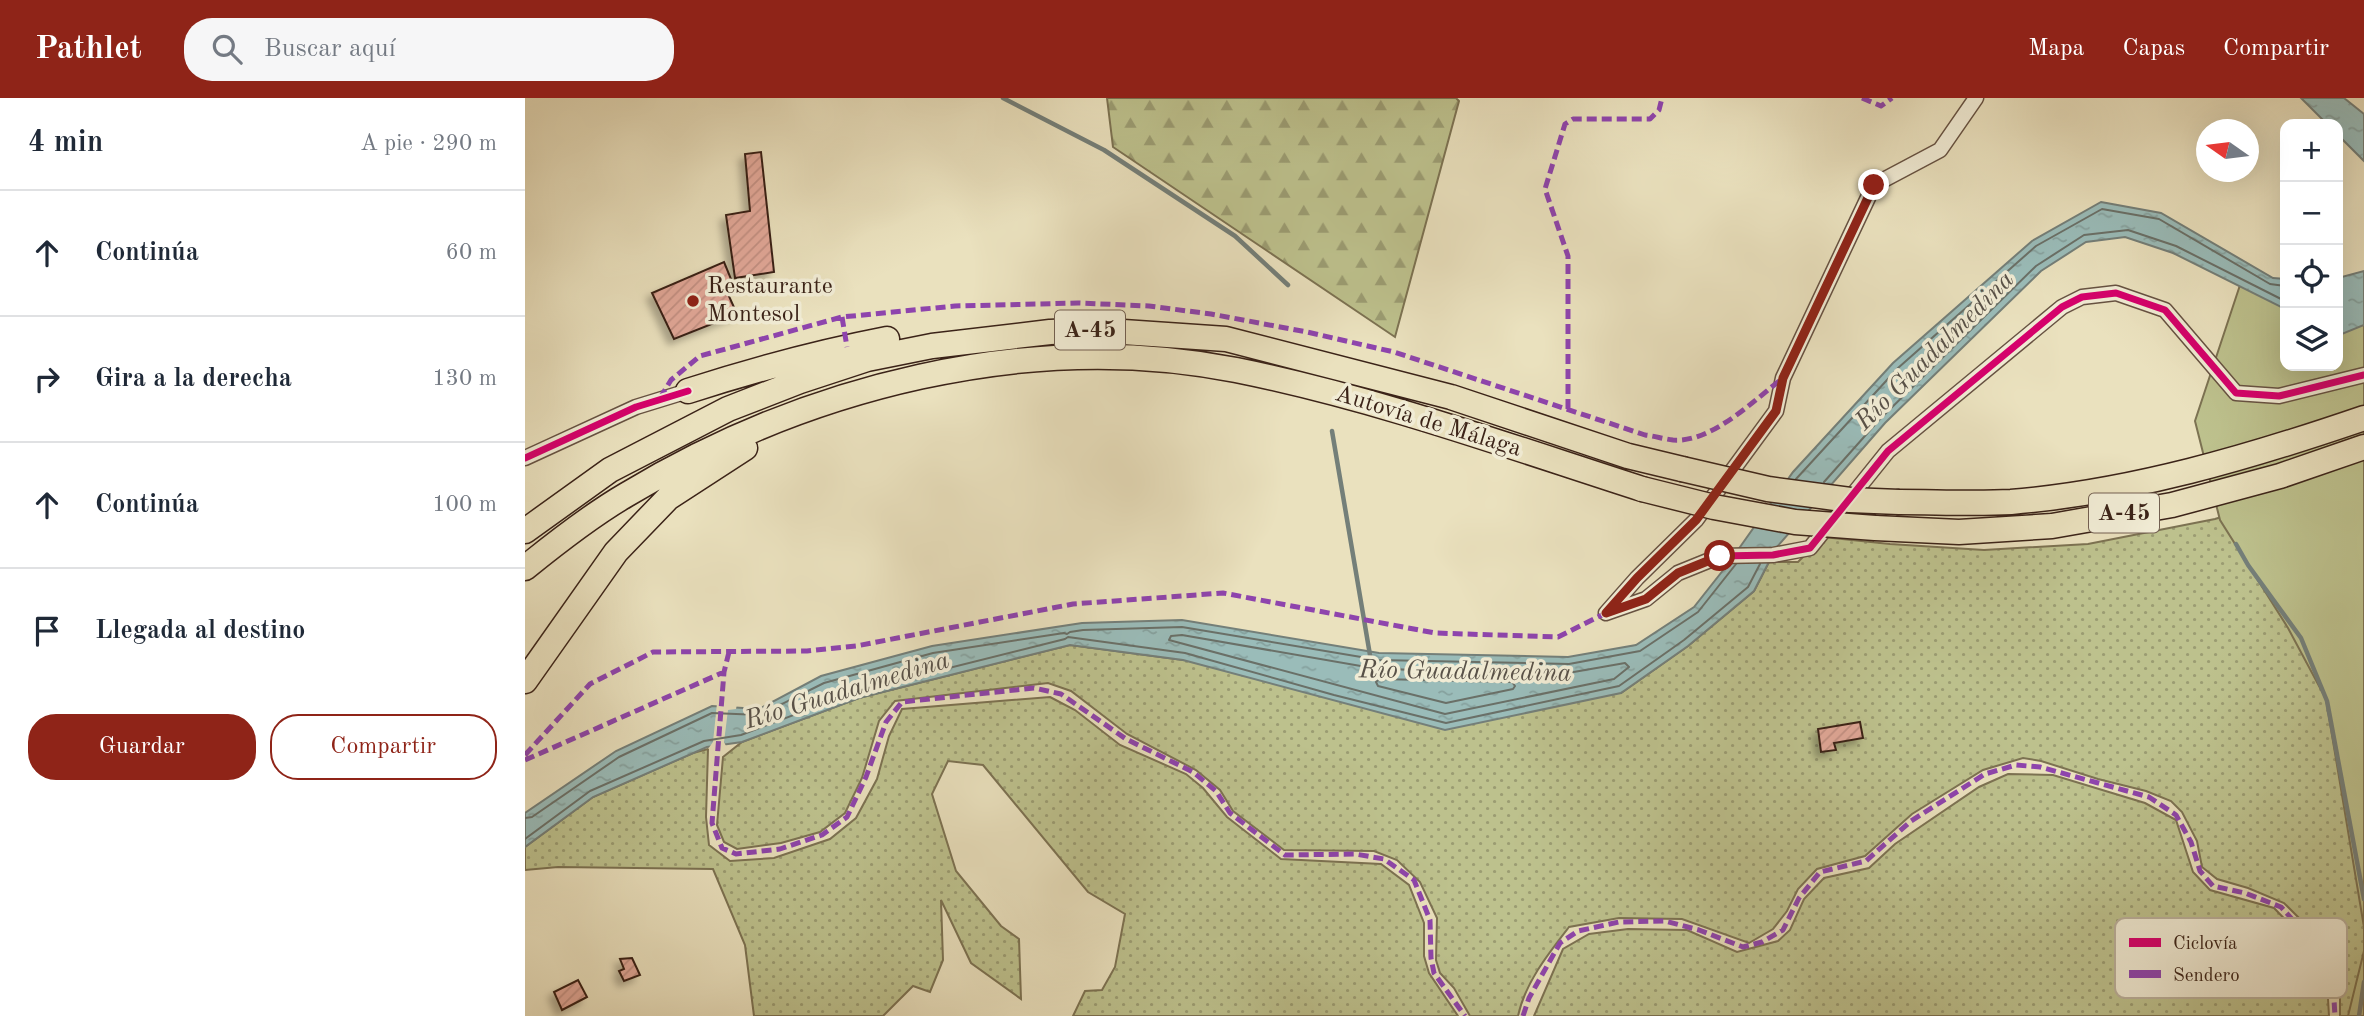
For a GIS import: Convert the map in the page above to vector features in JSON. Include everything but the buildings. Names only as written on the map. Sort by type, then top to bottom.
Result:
[{"type":"highway","points":[[688,391],[848,346],[919,334],[984,324],[1015,323],[1050,332]]},
{"type":"highway","name":"Autovía de Málaga","points":[[525,531],[620,464],[728,409],[800,381],[867,359],[932,346],[1050,332],[1094,330],[1226,339],[1451,397],[1628,456],[1768,489],[1850,500],[2010,502],[2111,489],[2226,463],[2364,418]]},
{"type":"highway","name":"Autovía de Málaga","points":[[525,568],[570,532],[625,495],[737,436],[812,407],[877,388],[1007,361],[1147,359],[1234,370],[1442,424],[1641,489],[1714,507],[1795,522],[1875,528],[1959,532],[2052,526],[2172,505],[2280,476],[2364,447]]},
{"type":"highway","points":[[525,681],[616,552],[668,498],[740,450],[817,418],[879,398],[939,374]]},
{"type":"street","points":[[1976,98],[1940,150],[1874,185],[1783,378],[1776,411],[1696,520],[1606,613],[1646,599],[1678,573],[1720,556],[1773,555],[1810,548],[1888,451],[2061,307],[2082,297],[2116,293],[2165,310],[2236,393],[2279,396],[2364,375]]},
{"type":"street","points":[[525,458],[635,407],[688,391]]},
{"type":"green space","points":[[1107,98],[1456,98],[1459,101],[1395,337],[1113,147]]},
{"type":"green space","points":[[2243,276],[2280,291],[2280,371],[2343,371],[2343,304],[2364,299],[2364,927],[2326,699],[2288,628],[2220,520],[2195,421]]},
{"type":"green space","points":[[2364,472],[2364,1016],[2340,1016],[2340,998],[2347,998],[2347,918],[2299,918],[2284,903],[2217,879],[2202,867],[2197,841],[2182,812],[2171,801],[2146,791],[2023,758],[1983,770],[1912,814],[1865,856],[1817,869],[1798,889],[1787,911],[1773,929],[1749,943],[1682,919],[1619,918],[1569,927],[1532,980],[1518,1016],[1470,1016],[1454,988],[1440,973],[1436,960],[1437,918],[1420,882],[1397,860],[1374,851],[1284,850],[1233,811],[1220,790],[1196,770],[1127,734],[1071,691],[1048,683],[895,701],[879,721],[862,778],[845,813],[820,832],[781,843],[737,849],[724,842],[717,825],[723,757],[742,742],[859,698],[1070,645],[1183,660],[1621,693],[1688,646],[1754,591],[1769,562],[1798,562],[1823,537],[1984,550],[2088,544],[2215,519]]},
{"type":"green space","points":[[1050,697],[1075,710],[1120,745],[1186,774],[1203,788],[1227,817],[1281,859],[1381,864],[1409,885],[1424,923],[1424,956],[1429,973],[1458,1016],[1073,1016],[1085,991],[1102,990],[1115,967],[1125,914],[1088,892],[983,765],[948,761],[932,794],[956,871],[1001,926],[1019,939],[1021,999],[971,963],[941,900],[943,960],[930,992],[913,986],[883,1016],[754,1016],[745,945],[713,869],[558,867],[525,870],[525,847],[593,797],[708,749],[706,817],[709,845],[730,861],[774,858],[830,839],[856,818],[877,779],[889,736],[902,709]]},
{"type":"green space","points":[[2008,774],[2053,775],[2145,803],[2176,820],[2193,872],[2210,890],[2274,908],[2284,918],[2115,918],[2115,998],[2328,998],[2329,1016],[1534,1016],[1563,949],[1589,934],[1628,929],[1687,930],[1737,952],[1778,941],[1790,930],[1804,899],[1824,878],[1869,868],[1895,844],[1979,787]]},
{"type":"green space","points":[[2364,951],[2364,1016],[2348,1016]]},
{"type":"water","points":[[2301,98],[2344,98],[2364,114],[2364,161],[2343,140],[2343,119],[2322,119]]},
{"type":"water","name":"Río Guadalmedina","points":[[2101,202],[2161,213],[2273,278],[2280,279],[2280,306],[2173,253],[2125,237],[2086,242],[2041,271],[1885,423],[1776,548],[1754,591],[1688,646],[1621,693],[1445,730],[1183,660],[1070,645],[859,698],[742,742],[707,747],[593,797],[525,847],[525,813],[616,751],[712,706],[759,709],[821,676],[932,646],[1082,623],[1182,620],[1379,653],[1568,657],[1636,645],[1694,607],[1793,472],[1893,363],[2032,241]]},
{"type":"water","points":[[2364,271],[2364,325],[2343,334],[2343,308],[2343,277]]},
{"type":"pier","points":[[717,703],[737,704],[736,709],[728,710],[724,742],[727,748],[708,749],[713,742]]},
{"type":"waterway","points":[[1003,98],[1104,150],[1235,236],[1288,285]]},
{"type":"waterway","name":"Río Guadalmedina","points":[[1332,431],[1370,655]]},
{"type":"waterway","points":[[2236,544],[2301,638],[2327,701],[2364,899]]},
{"type":"waterway","points":[[2359,1016],[2364,982]]},
{"type":"marked path","points":[[1568,409],[1568,256],[1545,189],[1565,124],[1573,119],[1650,119],[1659,110],[1662,98]]},
{"type":"marked path","points":[[1862,98],[1881,106],[1892,98]]},
{"type":"marked path","points":[[660,398],[671,380],[700,356],[842,317],[955,306],[1078,303],[1149,306],[1211,314],[1394,352],[1645,435],[1673,440],[1703,435],[1717,428],[1783,378]]},
{"type":"marked path","points":[[842,317],[847,347]]},
{"type":"marked path","points":[[525,755],[590,684],[653,652],[807,651],[856,646],[1073,604],[1223,593],[1435,633],[1558,637],[1606,613]]},
{"type":"marked path","points":[[729,652],[724,672],[712,823],[722,848],[736,854],[780,849],[822,835],[847,817],[866,777],[886,722],[902,702],[1034,688],[1061,694],[1126,739],[1193,772],[1216,791],[1230,813],[1285,855],[1355,854],[1384,859],[1414,880],[1430,920],[1434,973],[1465,1016]]},
{"type":"marked path","points":[[525,760],[724,672]]},
{"type":"marked path","points":[[1523,1016],[1529,998],[1560,943],[1578,931],[1619,922],[1665,921],[1699,930],[1743,947],[1762,942],[1783,930],[1799,898],[1820,872],[1866,861],[1911,821],[1985,774],[2016,765],[2040,767],[2149,797],[2176,815],[2191,842],[2200,871],[2213,886],[2245,893],[2281,907],[2291,918]]},
{"type":"marked path","points":[[2334,998],[2335,1016]]},
{"type":"cycle path","points":[[1606,613],[1646,599],[1678,573],[1720,556],[1773,555],[1810,548],[1888,451],[2062,307],[2082,297],[2116,293],[2165,310],[2236,393],[2279,396],[2364,375]]},
{"type":"cycle path","points":[[525,458],[636,407],[688,391]]},
{"type":"place","name":"Restaurante Montesol","points":[[693,301]]},
{"type":"route","points":[[1720,556],[1678,573],[1646,599],[1606,613],[1696,520],[1776,411],[1783,378],[1874,185]]}]
